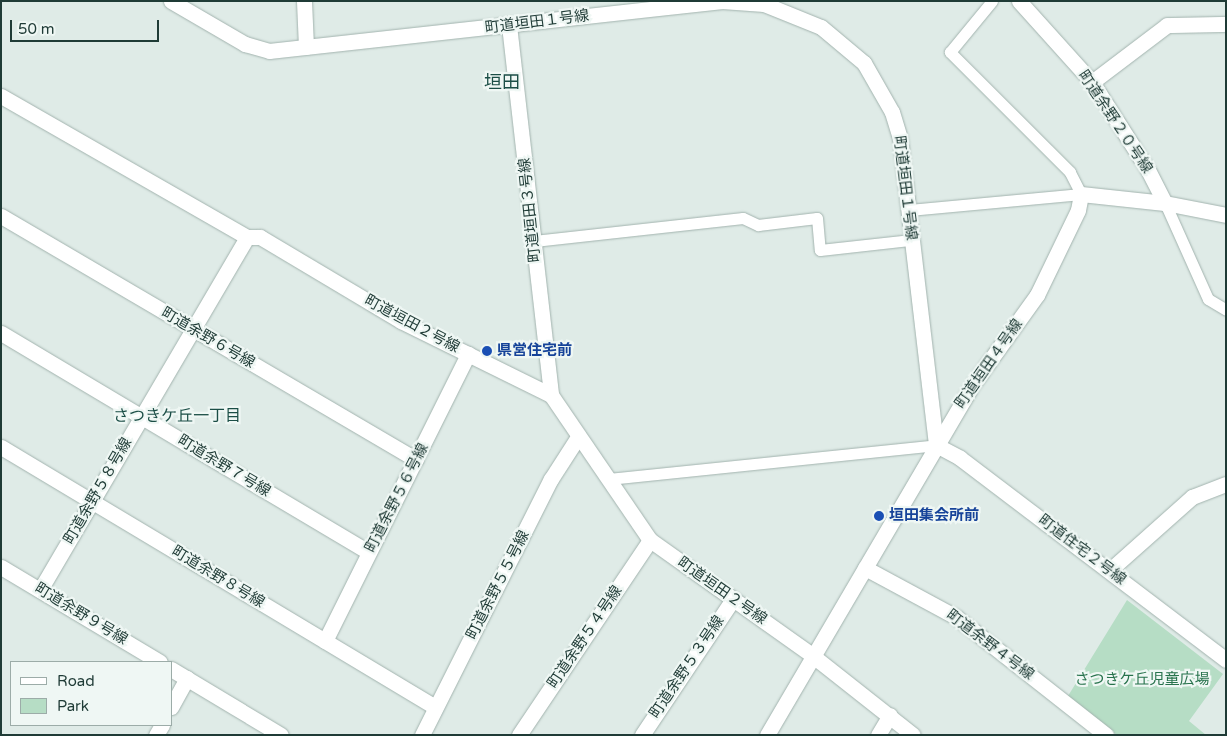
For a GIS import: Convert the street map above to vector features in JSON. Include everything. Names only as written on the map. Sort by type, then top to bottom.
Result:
[{"type":"street","name":"町道垣田１号線","points":[[171,1],[252,47],[269,51],[722,1],[764,4],[802,18],[844,43],[864,62],[880,86],[892,112],[900,138],[936,445]]},
{"type":"street","points":[[304,1],[306,47]]},
{"type":"street","name":"町道余野２０号線","points":[[1019,1],[1092,82],[1148,170],[1165,203]]},
{"type":"street","points":[[1092,82],[1167,25],[1226,24]]},
{"type":"street","name":"町道垣田３号線","points":[[509,25],[551,395]]},
{"type":"street","name":"町道垣田２号線","points":[[1,96],[248,236],[260,237],[400,321],[551,395],[650,540],[813,656],[913,735]]},
{"type":"street","points":[[1081,194],[1165,203],[1226,215]]},
{"type":"street","name":"町道垣田４号線","points":[[767,735],[973,384],[1037,295],[1078,210],[1081,194]]},
{"type":"street","name":"町道余野６号線","points":[[1,216],[416,459]]},
{"type":"street","name":"町道余野５８号線","points":[[40,590],[248,236]]},
{"type":"street","name":"町道余野７号線","points":[[1,333],[369,552]]},
{"type":"street","name":"町道余野５６号線","points":[[325,641],[468,354]]},
{"type":"street","name":"町道余野５５号線","points":[[422,735],[551,479],[578,437]]},
{"type":"street","name":"町道住宅２号線","points":[[936,445],[960,458],[1110,570],[1226,660]]},
{"type":"street","name":"町道余野８号線","points":[[1,447],[435,707]]},
{"type":"street","points":[[1110,570],[1192,496],[1226,484]]},
{"type":"street","name":"町道余野５４号線","points":[[519,735],[650,540]]},
{"type":"street","name":"町道余野９号線","points":[[1,567],[158,661]]},
{"type":"street","name":"町道余野４号線","points":[[865,568],[956,617],[1106,735]]},
{"type":"street","name":"町道余野５３号線","points":[[642,735],[733,599]]},
{"type":"street","points":[[172,670],[281,735]]},
{"type":"street","points":[[172,705],[187,678]]},
{"type":"street","points":[[878,735],[890,715]]},
{"type":"lane","points":[[908,210],[1081,194],[1070,172],[950,52],[992,1]]},
{"type":"lane","points":[[1165,203],[1208,298],[1226,310]]},
{"type":"lane","points":[[534,241],[743,218],[758,225],[817,218],[820,250],[912,240]]},
{"type":"lane","points":[[609,479],[936,445]]},
{"type":"green space","name":"さつきケ丘児童広場","points":[[1127,600],[1223,674],[1189,721],[1206,735],[1117,735],[1068,696]]},
{"type":"place","name":"県営住宅前","points":[[487,351]]},
{"type":"place","name":"垣田集会所前","points":[[879,516]]},
{"type":"district","name":"垣田","points":[[502,82]]},
{"type":"district","name":"さつきケ丘一丁目","points":[[177,416]]}]
